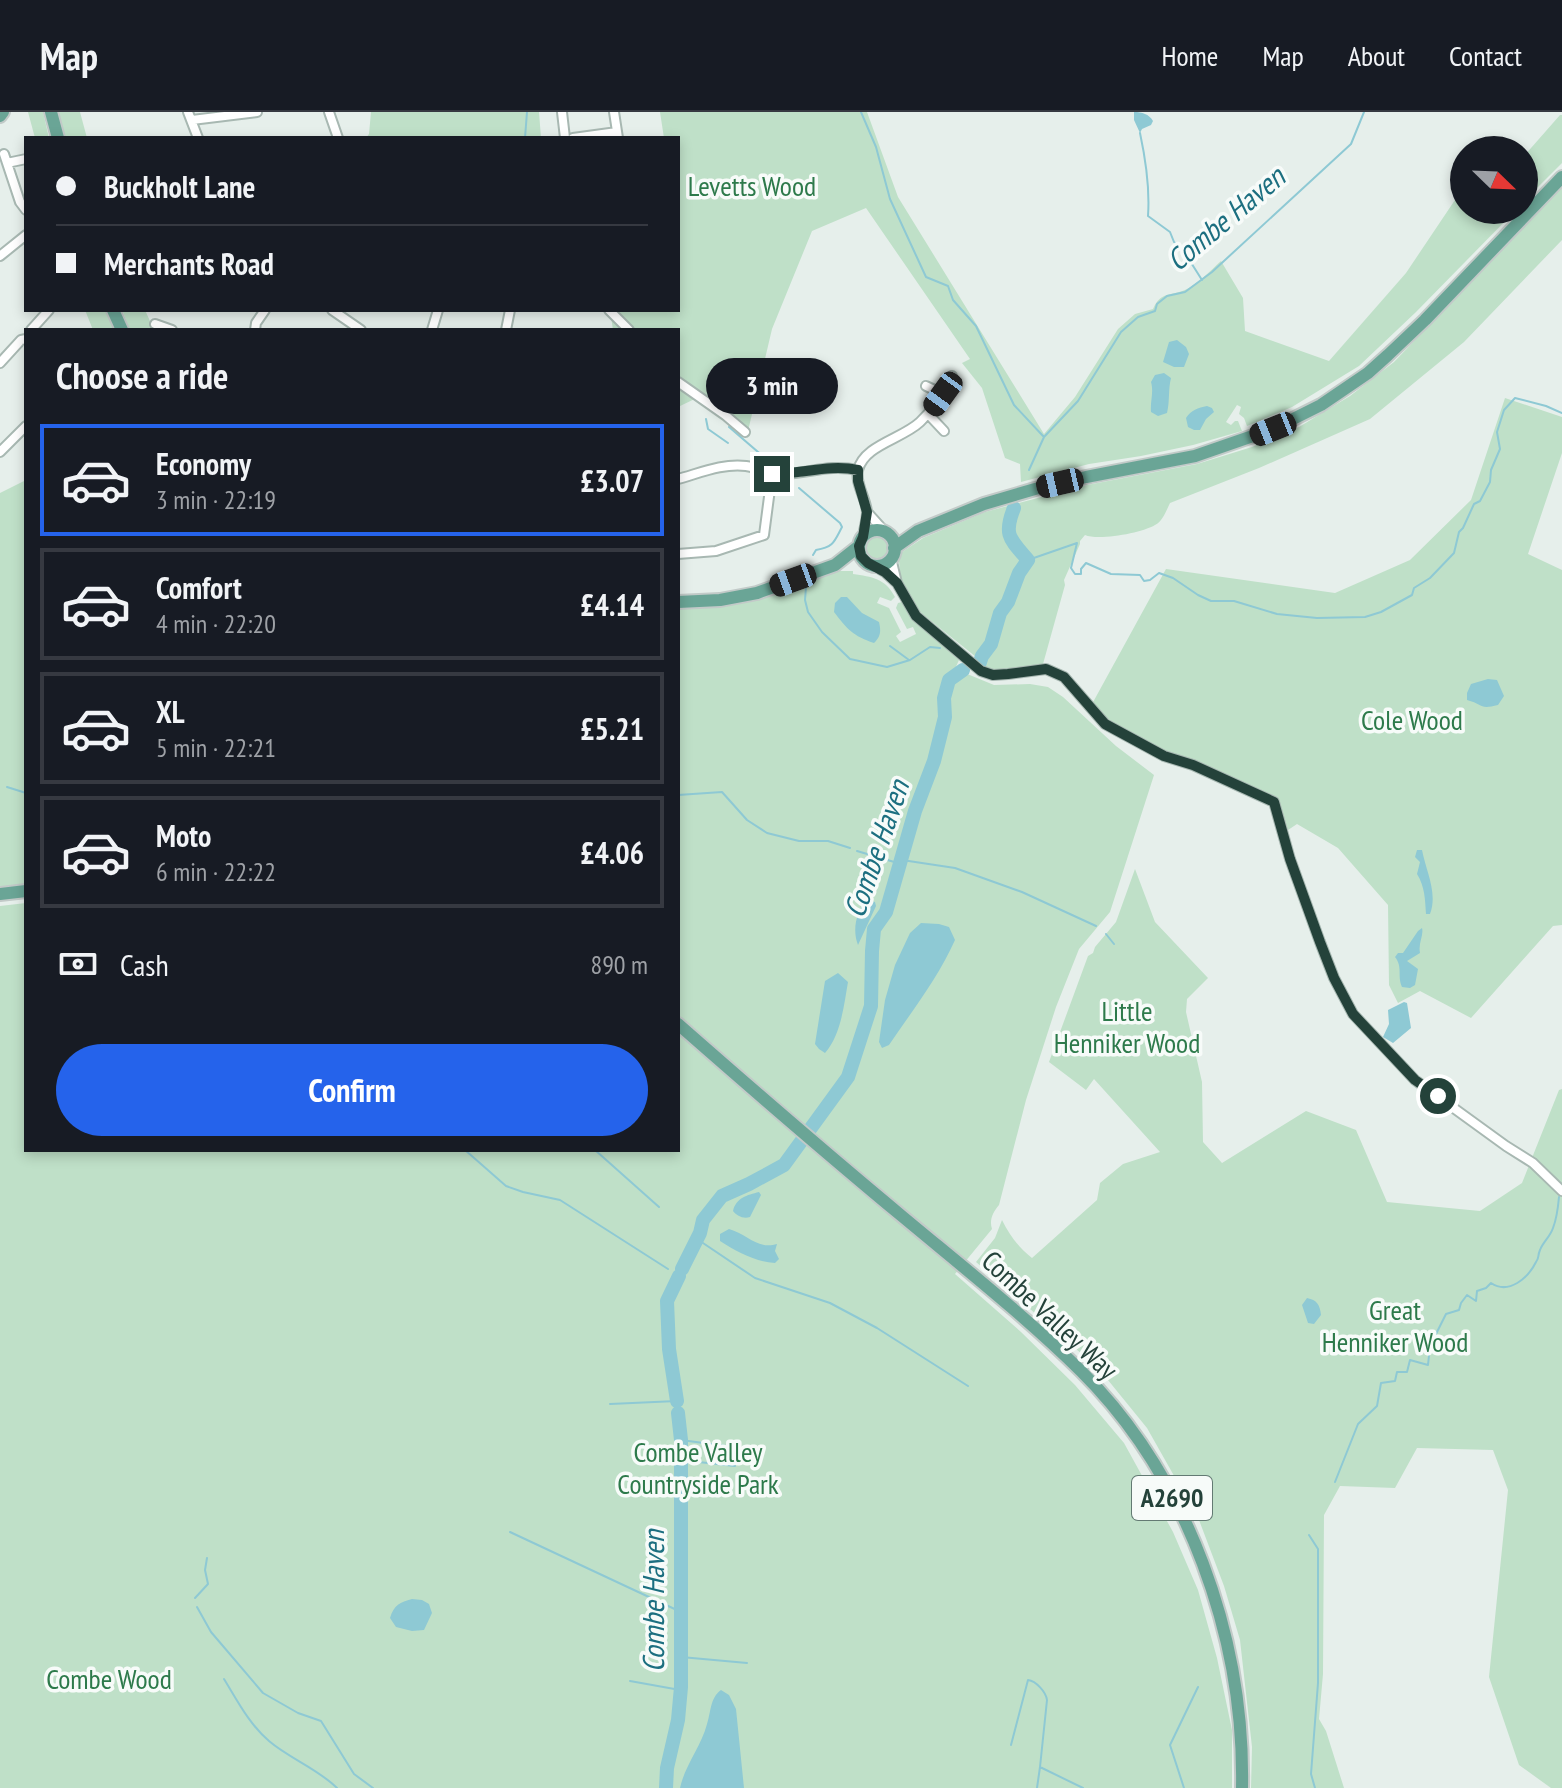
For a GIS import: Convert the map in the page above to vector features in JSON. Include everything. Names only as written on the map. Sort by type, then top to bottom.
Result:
[{"type":"main road","points":[[51,112],[57,136]]},
{"type":"main road","points":[[835,565],[871,531],[918,531],[984,504],[1035,489],[1195,456],[1273,429],[1321,405],[1368,373],[1425,320],[1562,177]]},
{"type":"main road","points":[[680,602],[720,600],[757,593],[835,565],[883,564],[918,531]]},
{"type":"main road","points":[[886,533],[894,543],[893,553]]},
{"type":"main road","points":[[861,541],[861,556],[870,564]]},
{"type":"main road","points":[[0,894],[24,891]]},
{"type":"main road","name":"Combe Valley Way","points":[[680,1026],[1022,1317],[1108,1402],[1149,1458],[1178,1508],[1213,1590],[1235,1677],[1243,1748],[1242,1788]]},
{"type":"street","points":[[197,136],[190,116],[257,112]]},
{"type":"street","points":[[329,112],[337,136]]},
{"type":"street","points":[[562,112],[565,136]]},
{"type":"street","points":[[614,112],[617,135]]},
{"type":"street","points":[[24,159],[5,158],[24,207]]},
{"type":"street","points":[[0,256],[24,237]]},
{"type":"street","points":[[33,328],[47,312]]},
{"type":"street","points":[[335,312],[358,328]]},
{"type":"street","points":[[611,312],[627,328]]},
{"type":"street","points":[[155,324],[166,328]]},
{"type":"street","points":[[0,363],[24,339]]},
{"type":"street","points":[[886,533],[867,512],[858,470],[867,454],[877,446],[904,435],[928,414],[952,376]]},
{"type":"street","points":[[680,383],[745,432]]},
{"type":"street","points":[[926,386],[943,394]]},
{"type":"street","points":[[928,414],[944,431]]},
{"type":"street","points":[[0,452],[24,428]]},
{"type":"street","points":[[680,478],[732,465],[772,474],[842,466],[858,470]]},
{"type":"street","points":[[680,554],[716,551],[764,535],[772,474]]},
{"type":"street","points":[[861,541],[867,512]]},
{"type":"street","points":[[893,553],[897,583]]},
{"type":"street","points":[[870,564],[897,583],[916,616],[981,671],[993,675],[1046,669],[1064,677],[1105,724],[1164,756],[1193,765],[1274,802],[1290,859],[1320,942],[1353,1014],[1415,1080],[1533,1163],[1562,1191]]},
{"type":"green space","points":[[28,112],[43,112],[49,136],[34,136]]},
{"type":"green space","points":[[58,112],[80,112],[86,136],[64,136]]},
{"type":"green space","points":[[371,112],[539,112],[541,136],[368,136]]},
{"type":"green space","name":"Levetts Wood","points":[[660,112],[867,112],[898,197],[1044,434],[1075,397],[1118,329],[1135,314],[1153,309],[1163,297],[1195,284],[1221,261],[1243,298],[1245,331],[1329,361],[1406,273],[1450,207],[1450,224],[1502,224],[1359,366],[1292,407],[1247,426],[1239,414],[1241,407],[1237,405],[1226,422],[1231,425],[1238,421],[1242,431],[1193,445],[1089,464],[1021,482],[1020,464],[1005,458],[982,388],[962,363],[970,359],[866,208],[812,231],[772,329],[748,431],[703,395],[680,406],[680,328],[613,328],[610,312],[680,312],[680,136],[664,136]]},
{"type":"green space","points":[[1562,115],[1562,163],[1538,187],[1538,140]]},
{"type":"green space","points":[[1562,187],[1562,240],[1464,342],[1370,419],[1170,503],[1160,521],[1149,528],[1109,537],[1085,535],[1064,580],[1043,664],[1005,671],[982,668],[976,657],[920,612],[901,580],[899,561],[902,552],[923,538],[985,512],[1087,485],[1197,464],[1252,447],[1299,427],[1350,396],[1394,362],[1526,224],[1538,224],[1538,212]]},
{"type":"green space","points":[[86,312],[106,312],[114,328],[92,328]]},
{"type":"green space","points":[[123,312],[146,312],[153,328],[129,328]]},
{"type":"green space","name":"Cole Wood","points":[[1505,398],[1562,417],[1562,453],[1528,554],[1562,570],[1562,925],[1553,926],[1471,1018],[1420,991],[1398,1003],[1389,985],[1388,905],[1338,848],[1297,824],[1288,830],[1277,797],[1166,751],[1108,721],[1092,704],[1166,569],[1335,593],[1410,560],[1471,500]]},
{"type":"green space","points":[[24,481],[24,884],[0,889],[0,493]]},
{"type":"green space","points":[[876,534],[886,538],[890,548],[886,558],[876,562],[866,558],[862,548],[866,538]]},
{"type":"green space","name":"Combe Valley Countryside Park","points":[[838,571],[853,571],[853,574],[882,582],[895,597],[891,601],[880,597],[877,603],[889,608],[901,632],[896,636],[900,642],[916,634],[913,627],[907,629],[896,608],[902,602],[913,618],[959,660],[955,669],[994,685],[1048,687],[1154,775],[1110,912],[1079,949],[1056,1007],[1026,1100],[999,1205],[992,1216],[992,1229],[955,1274],[1075,1385],[1124,1443],[1173,1532],[1198,1590],[1217,1658],[1232,1730],[1232,1788],[0,1788],[0,906],[24,903],[24,1152],[680,1152],[680,609],[742,603]]},
{"type":"green space","points":[[1135,869],[1155,922],[1208,978],[1187,999],[1186,1012],[1202,1082],[1203,1142],[1222,1163],[1306,1111],[1356,1130],[1387,1202],[1480,1211],[1522,1183],[1562,1089],[1562,1788],[1551,1788],[1519,1765],[1489,1677],[1508,1490],[1493,1450],[1417,1448],[1395,1488],[1340,1486],[1324,1515],[1323,1674],[1319,1719],[1326,1731],[1344,1788],[1251,1788],[1252,1747],[1240,1640],[1199,1520],[1147,1428],[1099,1369],[976,1262],[995,1238],[1002,1220],[1015,1241],[1032,1258],[1097,1200],[1100,1183],[1123,1164],[1160,1152],[1094,1079],[1086,1090],[1049,1062],[1088,956],[1116,922]]},
{"type":"water","points":[[1134,112],[1145,114],[1153,121],[1140,133],[1134,120]]},
{"type":"water","points":[[1177,340],[1189,354],[1184,367],[1163,362],[1169,342]]},
{"type":"water","points":[[1164,373],[1171,378],[1168,409],[1167,413],[1158,416],[1151,412],[1151,382],[1155,375]]},
{"type":"water","points":[[1207,406],[1214,412],[1200,430],[1188,427],[1188,415]]},
{"type":"water","points":[[841,597],[847,597],[862,613],[879,622],[880,633],[874,643],[851,631],[834,612],[835,603]]},
{"type":"water","points":[[1497,680],[1504,696],[1498,705],[1484,707],[1467,700],[1471,684]]},
{"type":"water","points":[[1417,850],[1422,850],[1430,882],[1433,898],[1430,914],[1426,914],[1423,888],[1417,874],[1420,862],[1415,857]]},
{"type":"water","points":[[868,900],[875,902],[876,906],[858,945],[856,921]]},
{"type":"water","points":[[921,923],[949,927],[955,940],[924,994],[889,1045],[882,1048],[879,1042],[885,1000],[895,965],[910,933]]},
{"type":"water","points":[[1422,928],[1420,953],[1407,961],[1418,969],[1415,985],[1402,987],[1395,957],[1403,953]]},
{"type":"water","points":[[838,973],[848,982],[838,1029],[825,1053],[815,1044],[825,981]]},
{"type":"water","points":[[1407,1003],[1411,1028],[1393,1043],[1383,1037],[1389,1024],[1388,1010]]},
{"type":"water","points":[[759,1192],[761,1195],[750,1217],[740,1217],[733,1211],[739,1200]]},
{"type":"water","points":[[729,1229],[764,1245],[777,1244],[775,1251],[779,1259],[775,1263],[761,1261],[726,1245],[720,1241],[720,1234]]},
{"type":"water","points":[[1307,1298],[1320,1308],[1321,1315],[1314,1324],[1308,1323],[1302,1305]]},
{"type":"water","points":[[412,1599],[429,1604],[432,1613],[424,1630],[396,1627],[390,1618],[398,1605]]},
{"type":"water","points":[[721,1690],[729,1695],[736,1709],[744,1788],[680,1788],[704,1732],[713,1701]]},
{"type":"waterway","points":[[525,136],[527,112]]},
{"type":"waterway","points":[[861,112],[876,147],[890,199],[926,277],[948,286],[953,300],[976,326],[1014,405],[1043,436]]},
{"type":"waterway","name":"Combe Haven","points":[[1029,470],[1044,437],[1078,401],[1121,332],[1138,317],[1155,311],[1157,304],[1167,296],[1185,292],[1212,272],[1351,144],[1364,112]]},
{"type":"waterway","points":[[1140,133],[1147,174],[1148,216],[1170,232],[1202,280]]},
{"type":"waterway","points":[[1028,560],[1077,543],[1071,568],[1075,574],[1081,574],[1086,563],[1111,574],[1140,575],[1144,581],[1159,573],[1211,601],[1234,601],[1277,614],[1317,618],[1365,617],[1412,595],[1414,588],[1430,578],[1454,553],[1459,532],[1490,482],[1491,470],[1500,449],[1497,432],[1504,410],[1515,398],[1562,413]]},
{"type":"waterway","points":[[706,419],[708,429],[728,443]]},
{"type":"waterway","points":[[729,427],[772,464]]},
{"type":"waterway","points":[[799,488],[842,527],[833,543],[816,550],[813,555]]},
{"type":"waterway","name":"Combe Haven","points":[[979,665],[991,644],[1000,613],[1028,560],[1010,536],[1009,525],[1014,508]]},
{"type":"waterway","points":[[806,587],[808,612],[822,632],[850,659],[887,667],[910,660],[930,647],[940,648]]},
{"type":"waterway","points":[[890,646],[909,660]]},
{"type":"waterway","name":"Combe Haven","points":[[682,1269],[703,1220],[722,1196],[784,1165],[848,1077],[871,1006],[874,929],[886,912],[915,811],[934,761],[945,717],[944,698],[949,680],[963,670]]},
{"type":"waterway","points":[[7,787],[24,792]]},
{"type":"waterway","points":[[680,795],[722,792],[747,820],[767,833],[799,841],[828,841],[850,848]]},
{"type":"waterway","points":[[857,851],[901,864]]},
{"type":"waterway","points":[[902,860],[955,868],[1022,892],[1096,926]]},
{"type":"waterway","points":[[1106,934],[1114,944]]},
{"type":"waterway","points":[[467,1152],[506,1186],[560,1200],[668,1269]]},
{"type":"waterway","points":[[597,1152],[659,1207]]},
{"type":"waterway","points":[[1335,1482],[1358,1424],[1377,1406],[1381,1383],[1395,1381],[1397,1372],[1407,1372],[1410,1360],[1428,1365],[1430,1346],[1446,1314],[1459,1310],[1467,1295],[1476,1301],[1477,1291],[1491,1283],[1511,1286],[1528,1274],[1553,1228],[1559,1197]]},
{"type":"waterway","points":[[697,1239],[755,1278],[830,1303],[877,1328],[968,1386]]},
{"type":"waterway","name":"Combe Haven","points":[[677,1401],[669,1349],[667,1301],[679,1276]]},
{"type":"waterway","points":[[610,1404],[677,1401]]},
{"type":"waterway","name":"Combe Haven","points":[[666,1788],[681,1687],[681,1440],[678,1413]]},
{"type":"waterway","points":[[681,1440],[741,1448]]},
{"type":"waterway","points":[[680,1460],[735,1466]]},
{"type":"waterway","points":[[510,1532],[681,1612]]},
{"type":"waterway","points":[[1309,1535],[1318,1549],[1318,1683],[1311,1774],[1315,1788]]},
{"type":"waterway","points":[[195,1598],[208,1584],[205,1570],[207,1558]]},
{"type":"waterway","points":[[197,1607],[211,1632],[263,1693],[298,1713],[321,1721],[354,1774],[373,1788]]},
{"type":"waterway","points":[[681,1657],[747,1663]]},
{"type":"waterway","points":[[224,1679],[262,1734],[337,1788]]},
{"type":"waterway","points":[[1011,1745],[1028,1680],[1043,1690],[1047,1700],[1040,1767]]},
{"type":"waterway","points":[[630,1681],[680,1690]]},
{"type":"waterway","points":[[1184,1788],[1170,1745],[1198,1687]]},
{"type":"waterway","points":[[1037,1788],[1040,1767],[1083,1788]]},
{"type":"route","points":[[772,474],[842,466],[858,470],[867,512],[859,546],[861,556],[897,583],[916,616],[981,671],[993,675],[1046,669],[1064,677],[1105,724],[1164,756],[1193,765],[1274,802],[1290,859],[1320,942],[1353,1014],[1415,1080],[1438,1096]]},
{"type":"park label","name":"Little Henniker Wood","points":[[1127,1027]]},
{"type":"park label","name":"Great Henniker Wood","points":[[1395,1326]]},
{"type":"park label","name":"Combe Wood","points":[[109,1679]]}]
